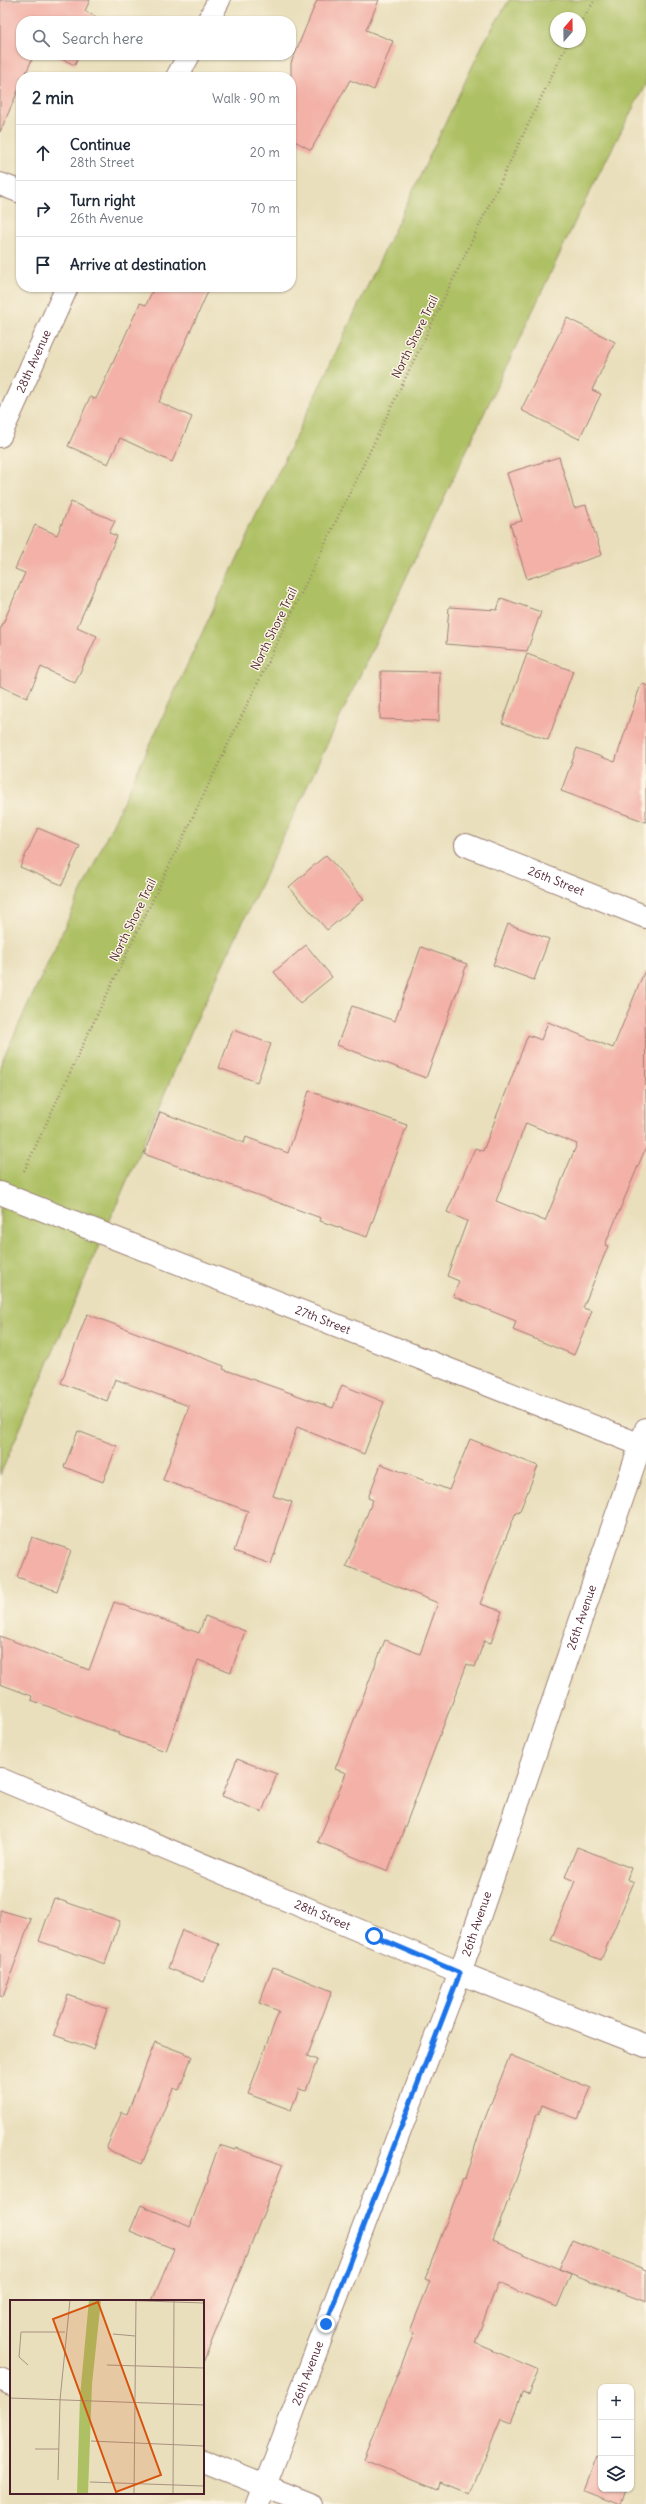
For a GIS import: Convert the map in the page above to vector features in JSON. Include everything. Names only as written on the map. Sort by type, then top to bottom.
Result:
[{"type":"street","points":[[211,16],[219,0]]},
{"type":"street","points":[[180,72],[186,60]]},
{"type":"street","points":[[0,184],[16,190]]},
{"type":"street","name":"28th Avenue","points":[[0,436],[65,292]]},
{"type":"street","name":"26th Street","points":[[466,845],[646,917]]},
{"type":"street","name":"27th Street","points":[[6,1196],[644,1440]]},
{"type":"street","name":"26th Avenue","points":[[262,2495],[460,1973],[644,1440]]},
{"type":"street","name":"28th Street","points":[[0,1779],[460,1973],[646,2046]]},
{"type":"street","points":[[0,2379],[10,2384]]},
{"type":"street","points":[[204,2462],[262,2495],[310,2504]]},
{"type":"path","points":[[586,14],[595,0]]},
{"type":"path","name":"North Shore Trail","points":[[6,1196],[99,1010],[565,48]]},
{"type":"green space","points":[[509,0],[646,0],[646,83],[581,209],[195,1023],[0,1475],[0,1065],[217,601],[483,44]]},
{"type":"building","points":[[0,0],[90,0],[85,11],[94,16],[16,16],[16,60],[32,60],[26,72],[16,72],[16,95],[0,132]]},
{"type":"building","points":[[317,0],[379,0],[366,30],[393,41],[374,90],[350,80],[311,150],[296,142],[296,72],[291,72],[291,63],[292,60],[296,60],[296,51]]},
{"type":"building","points":[[64,60],[77,60],[75,65]]},
{"type":"building","points":[[152,292],[208,292],[159,402],[192,417],[172,462],[120,438],[108,464],[68,446],[90,397],[96,399],[140,303],[146,305]]},
{"type":"building","points":[[567,318],[615,342],[592,390],[601,394],[579,439],[521,410]]},
{"type":"building","points":[[559,457],[574,508],[586,505],[602,555],[527,579],[510,524],[522,521],[507,473]]},
{"type":"building","points":[[71,502],[115,521],[109,533],[117,536],[77,627],[97,636],[75,683],[41,667],[27,698],[0,686],[0,630],[25,573],[15,569],[35,525],[57,535]]},
{"type":"building","points":[[501,598],[541,612],[527,651],[446,644],[449,607],[497,610]]},
{"type":"building","points":[[527,654],[573,671],[548,740],[502,723]]},
{"type":"building","points":[[381,671],[440,672],[439,721],[380,719]]},
{"type":"building","points":[[641,684],[646,685],[646,822],[561,791],[577,748],[615,762]]},
{"type":"building","points":[[38,828],[80,846],[62,885],[20,867]]},
{"type":"building","points":[[326,855],[364,899],[327,930],[289,887]]},
{"type":"building","points":[[508,924],[549,939],[534,980],[493,965]]},
{"type":"building","points":[[306,945],[332,977],[300,1003],[274,972]]},
{"type":"building","points":[[421,947],[467,964],[426,1078],[337,1045],[352,1006],[395,1021]]},
{"type":"building","points":[[645,970],[646,1147],[605,1245],[608,1246],[583,1308],[592,1311],[574,1355],[513,1330],[516,1321],[453,1296],[459,1281],[447,1276],[467,1221],[447,1212],[475,1148],[483,1151],[528,1035],[541,1040],[548,1022],[613,1048]],"holes":[[[526,1123],[577,1144],[545,1221],[496,1201]]]},
{"type":"building","points":[[233,1030],[271,1044],[257,1082],[219,1068]]},
{"type":"building","points":[[309,1091],[407,1125],[367,1237],[320,1221],[321,1218],[144,1154],[160,1112],[244,1143],[246,1137],[288,1153]]},
{"type":"building","points":[[87,1314],[224,1366],[223,1369],[333,1408],[342,1385],[384,1402],[364,1454],[297,1427],[273,1496],[292,1502],[271,1564],[234,1551],[248,1511],[163,1480],[189,1406],[115,1379],[107,1401],[61,1383]]},
{"type":"building","points":[[78,1431],[117,1446],[103,1482],[64,1467]]},
{"type":"building","points":[[470,1439],[538,1466],[519,1513],[516,1512],[480,1604],[502,1611],[491,1643],[484,1641],[475,1667],[467,1664],[388,1871],[318,1842],[346,1773],[335,1769],[385,1640],[420,1654],[438,1603],[346,1566],[373,1500],[368,1498],[381,1464],[449,1490]]},
{"type":"building","points":[[32,1537],[71,1550],[57,1591],[17,1577]]},
{"type":"building","points":[[114,1602],[199,1633],[205,1616],[245,1631],[231,1672],[198,1660],[166,1751],[118,1735],[119,1733],[31,1700],[32,1696],[0,1684],[0,1636],[89,1670]]},
{"type":"building","points":[[237,1759],[277,1774],[262,1812],[222,1796]]},
{"type":"building","points":[[577,1847],[631,1868],[627,1879],[634,1882],[601,1960],[551,1940],[575,1881],[565,1877]]},
{"type":"building","points":[[54,1898],[120,1921],[105,1964],[39,1941]]},
{"type":"building","points":[[0,1910],[31,1919],[3,1996],[0,1995]]},
{"type":"building","points":[[182,1930],[219,1944],[204,1982],[168,1968]]},
{"type":"building","points":[[273,1967],[332,1991],[307,2056],[317,2060],[306,2091],[299,2089],[291,2110],[248,2094],[279,2011],[259,2003]]},
{"type":"building","points":[[68,1995],[107,2009],[93,2049],[54,2035]]},
{"type":"building","points":[[155,2042],[192,2056],[179,2090],[173,2088],[142,2164],[106,2149],[122,2112],[127,2114]]},
{"type":"building","points":[[510,2055],[591,2088],[578,2119],[542,2105],[539,2114],[537,2114],[518,2174],[493,2241],[571,2274],[557,2307],[498,2283],[475,2343],[539,2370],[528,2394],[522,2392],[511,2423],[501,2419],[470,2494],[440,2482],[438,2489],[364,2459],[414,2333],[410,2331],[430,2281],[425,2279],[463,2178],[465,2179],[480,2131]]},
{"type":"building","points":[[219,2145],[235,2150],[236,2148],[283,2165],[204,2361],[204,2300],[152,2300],[174,2249],[130,2231],[141,2205],[190,2227]]},
{"type":"building","points":[[572,2240],[646,2270],[646,2302],[559,2269]]},
{"type":"building","points":[[597,2456],[598,2492],[625,2492],[620,2504],[584,2490]]},
{"type":"route","points":[[326,2324],[460,1973],[374,1936]]}]
